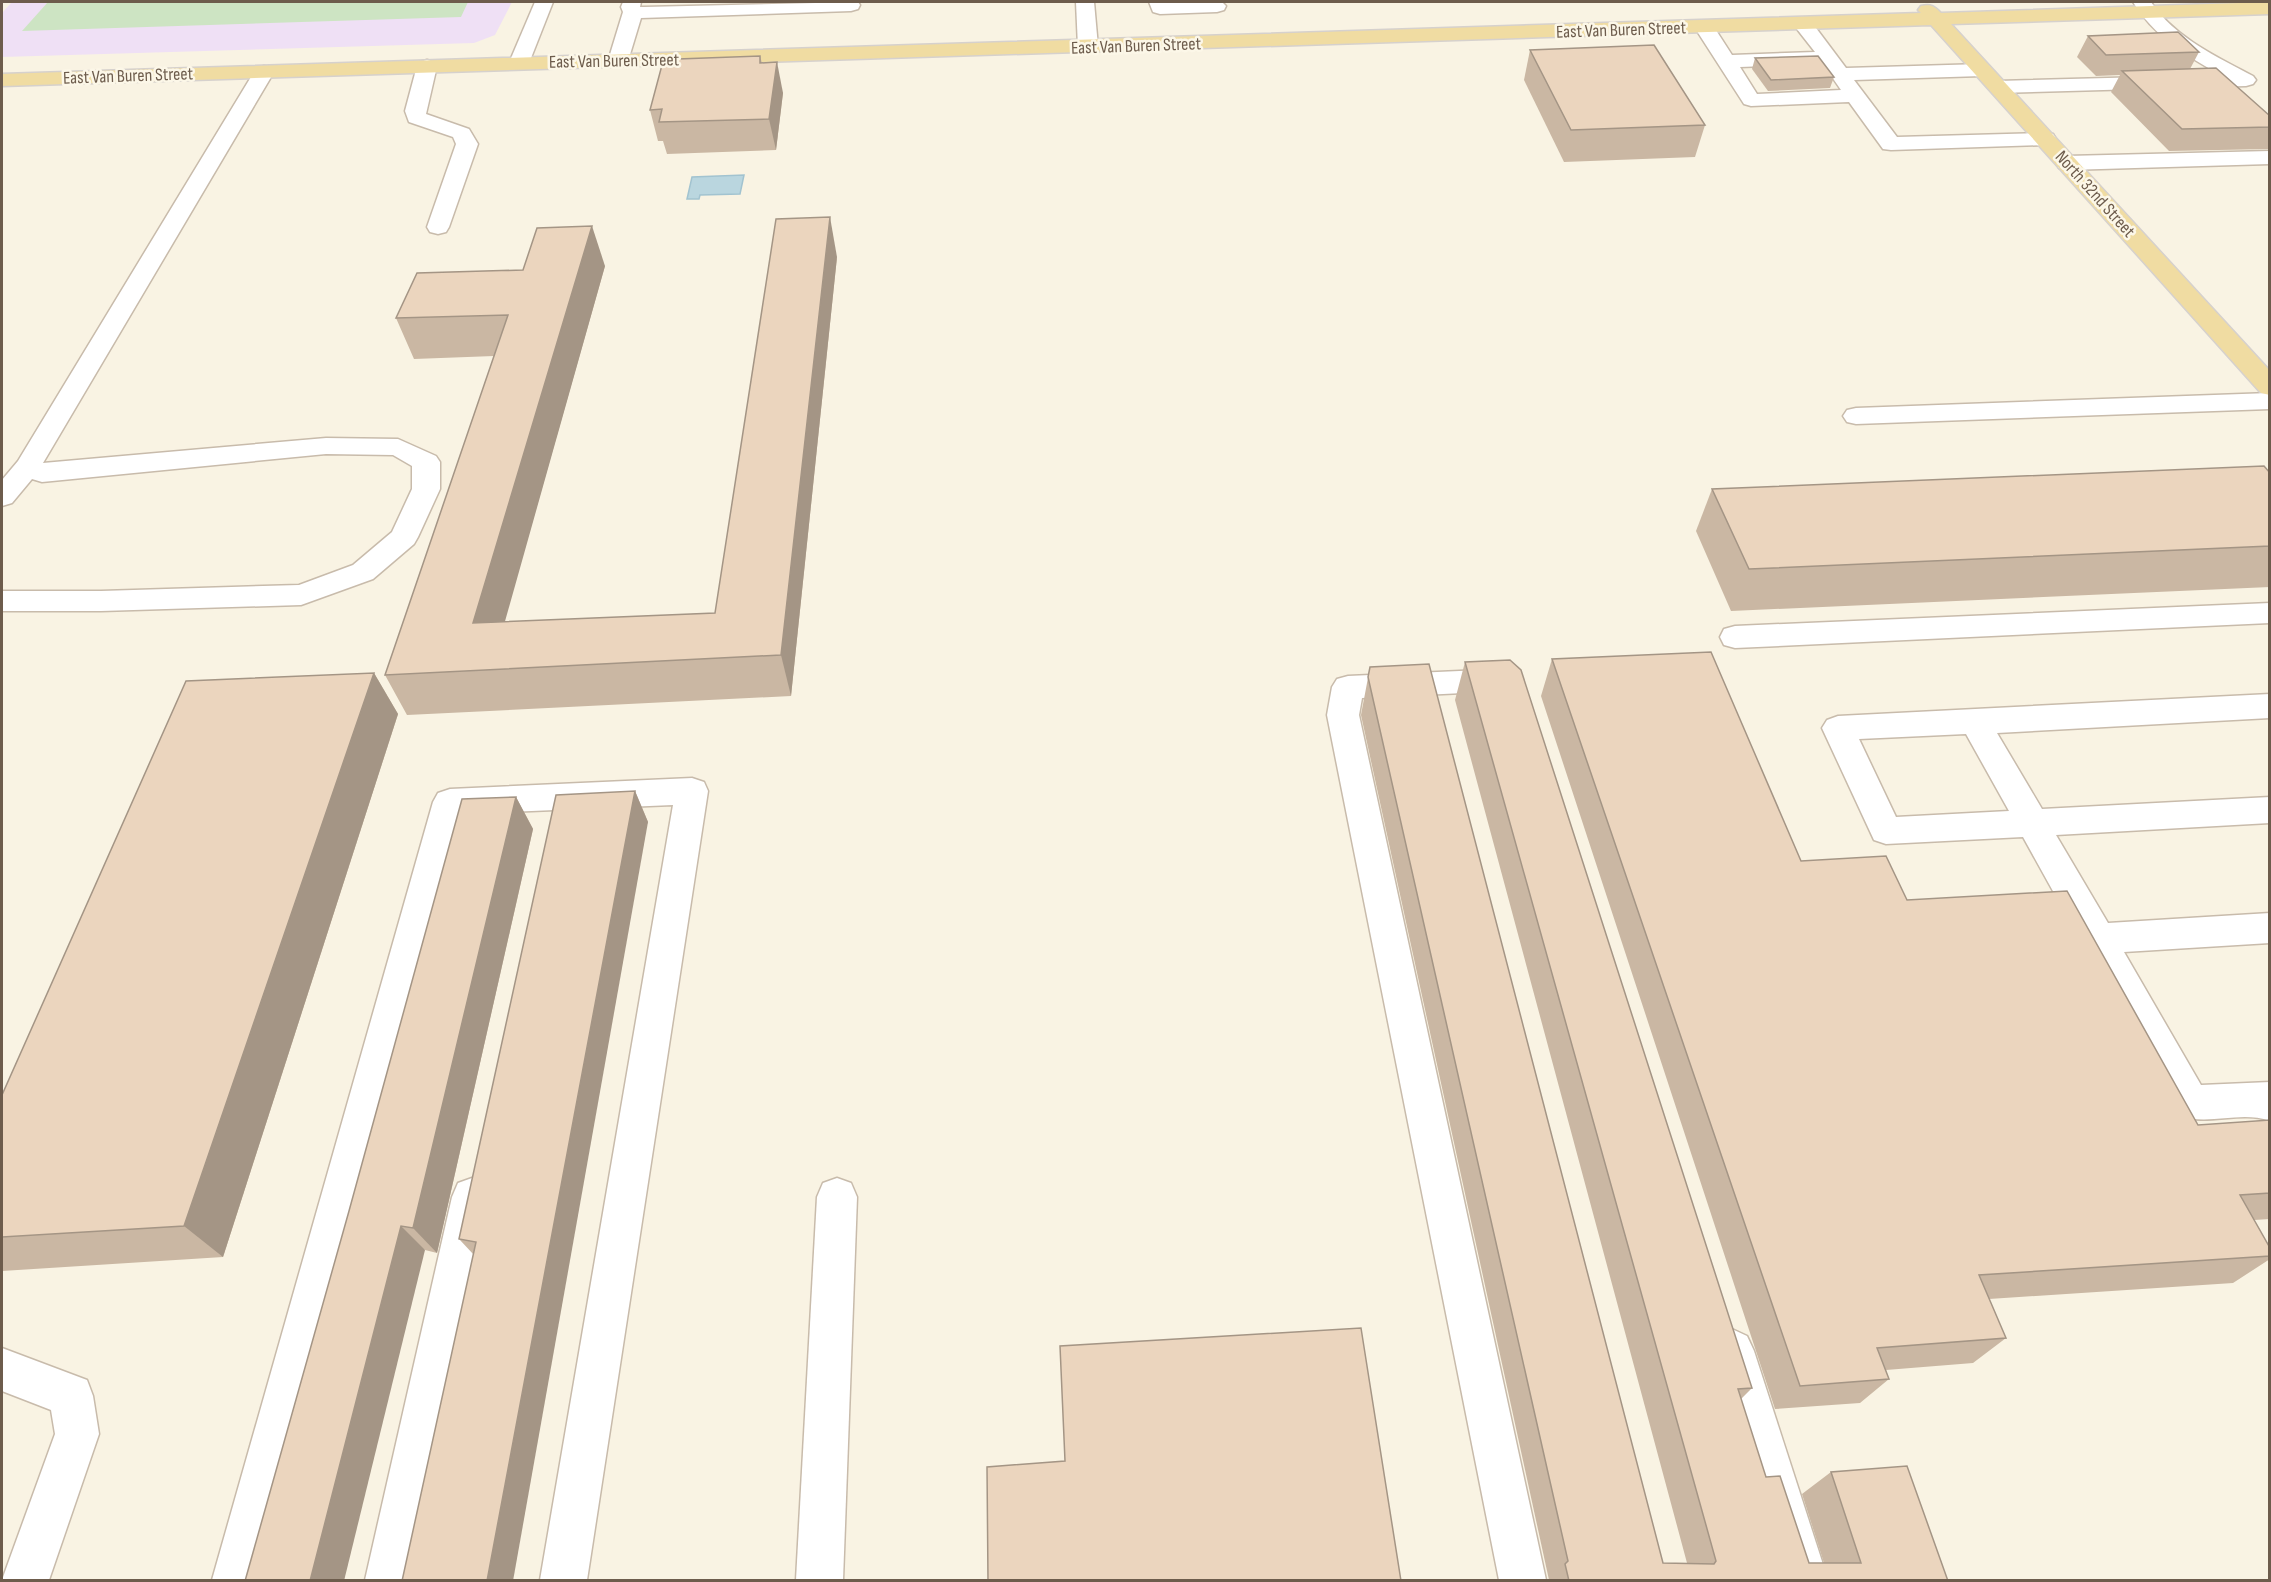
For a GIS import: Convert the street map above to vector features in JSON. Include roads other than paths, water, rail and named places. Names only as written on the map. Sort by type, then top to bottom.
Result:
[{"type":"main road","name":"North 32nd Street","points":[[1920,2],[2270,387]]},
{"type":"main road","name":"East Van Buren Street","points":[[2,80],[1705,28],[1937,20],[2144,7],[2270,8]]},
{"type":"street","points":[[519,63],[544,2]]},
{"type":"street","points":[[1085,2],[1088,47]]},
{"type":"street","points":[[1158,2],[1160,8],[1217,6]]},
{"type":"street","points":[[618,61],[632,7],[644,14],[850,5]]},
{"type":"street","points":[[1998,87],[2246,80],[2194,51],[2144,7]]},
{"type":"street","points":[[1803,24],[1891,144],[2045,139]]},
{"type":"street","points":[[1705,28],[1751,100],[1855,96]]},
{"type":"street","points":[[1726,62],[1982,70]]},
{"type":"street","points":[[427,66],[415,111],[416,118],[462,133],[468,144],[438,227]]},
{"type":"street","points":[[2,497],[28,466],[264,72]]},
{"type":"street","points":[[2067,163],[2270,157]]},
{"type":"street","points":[[1856,416],[2270,401]]},
{"type":"street","points":[[2,600],[100,601],[301,595],[363,572],[404,537],[426,489],[426,462],[398,447],[326,446],[42,473],[28,466]]},
{"type":"street","points":[[1735,638],[2270,613]]},
{"type":"street","points":[[1523,1581],[1343,715],[1348,687],[1438,700],[1503,679],[1526,702]]},
{"type":"street","points":[[2270,706],[1838,728],[1886,831],[2270,810]]},
{"type":"street","points":[[1975,722],[2191,1103],[2268,1100]]},
{"type":"street","points":[[235,1581],[450,802],[555,814],[692,791],[564,1581]]},
{"type":"street","points":[[2098,939],[2270,928]]},
{"type":"street","points":[[388,1581],[480,1160]]},
{"type":"street","points":[[819,1581],[837,1197]]},
{"type":"street","points":[[1722,1318],[1805,1581]]},
{"type":"street","points":[[2,1370],[71,1396],[77,1434],[26,1581]]},
{"type":"water","points":[[744,175],[740,194],[700,195],[699,199],[687,199],[692,177]]}]
